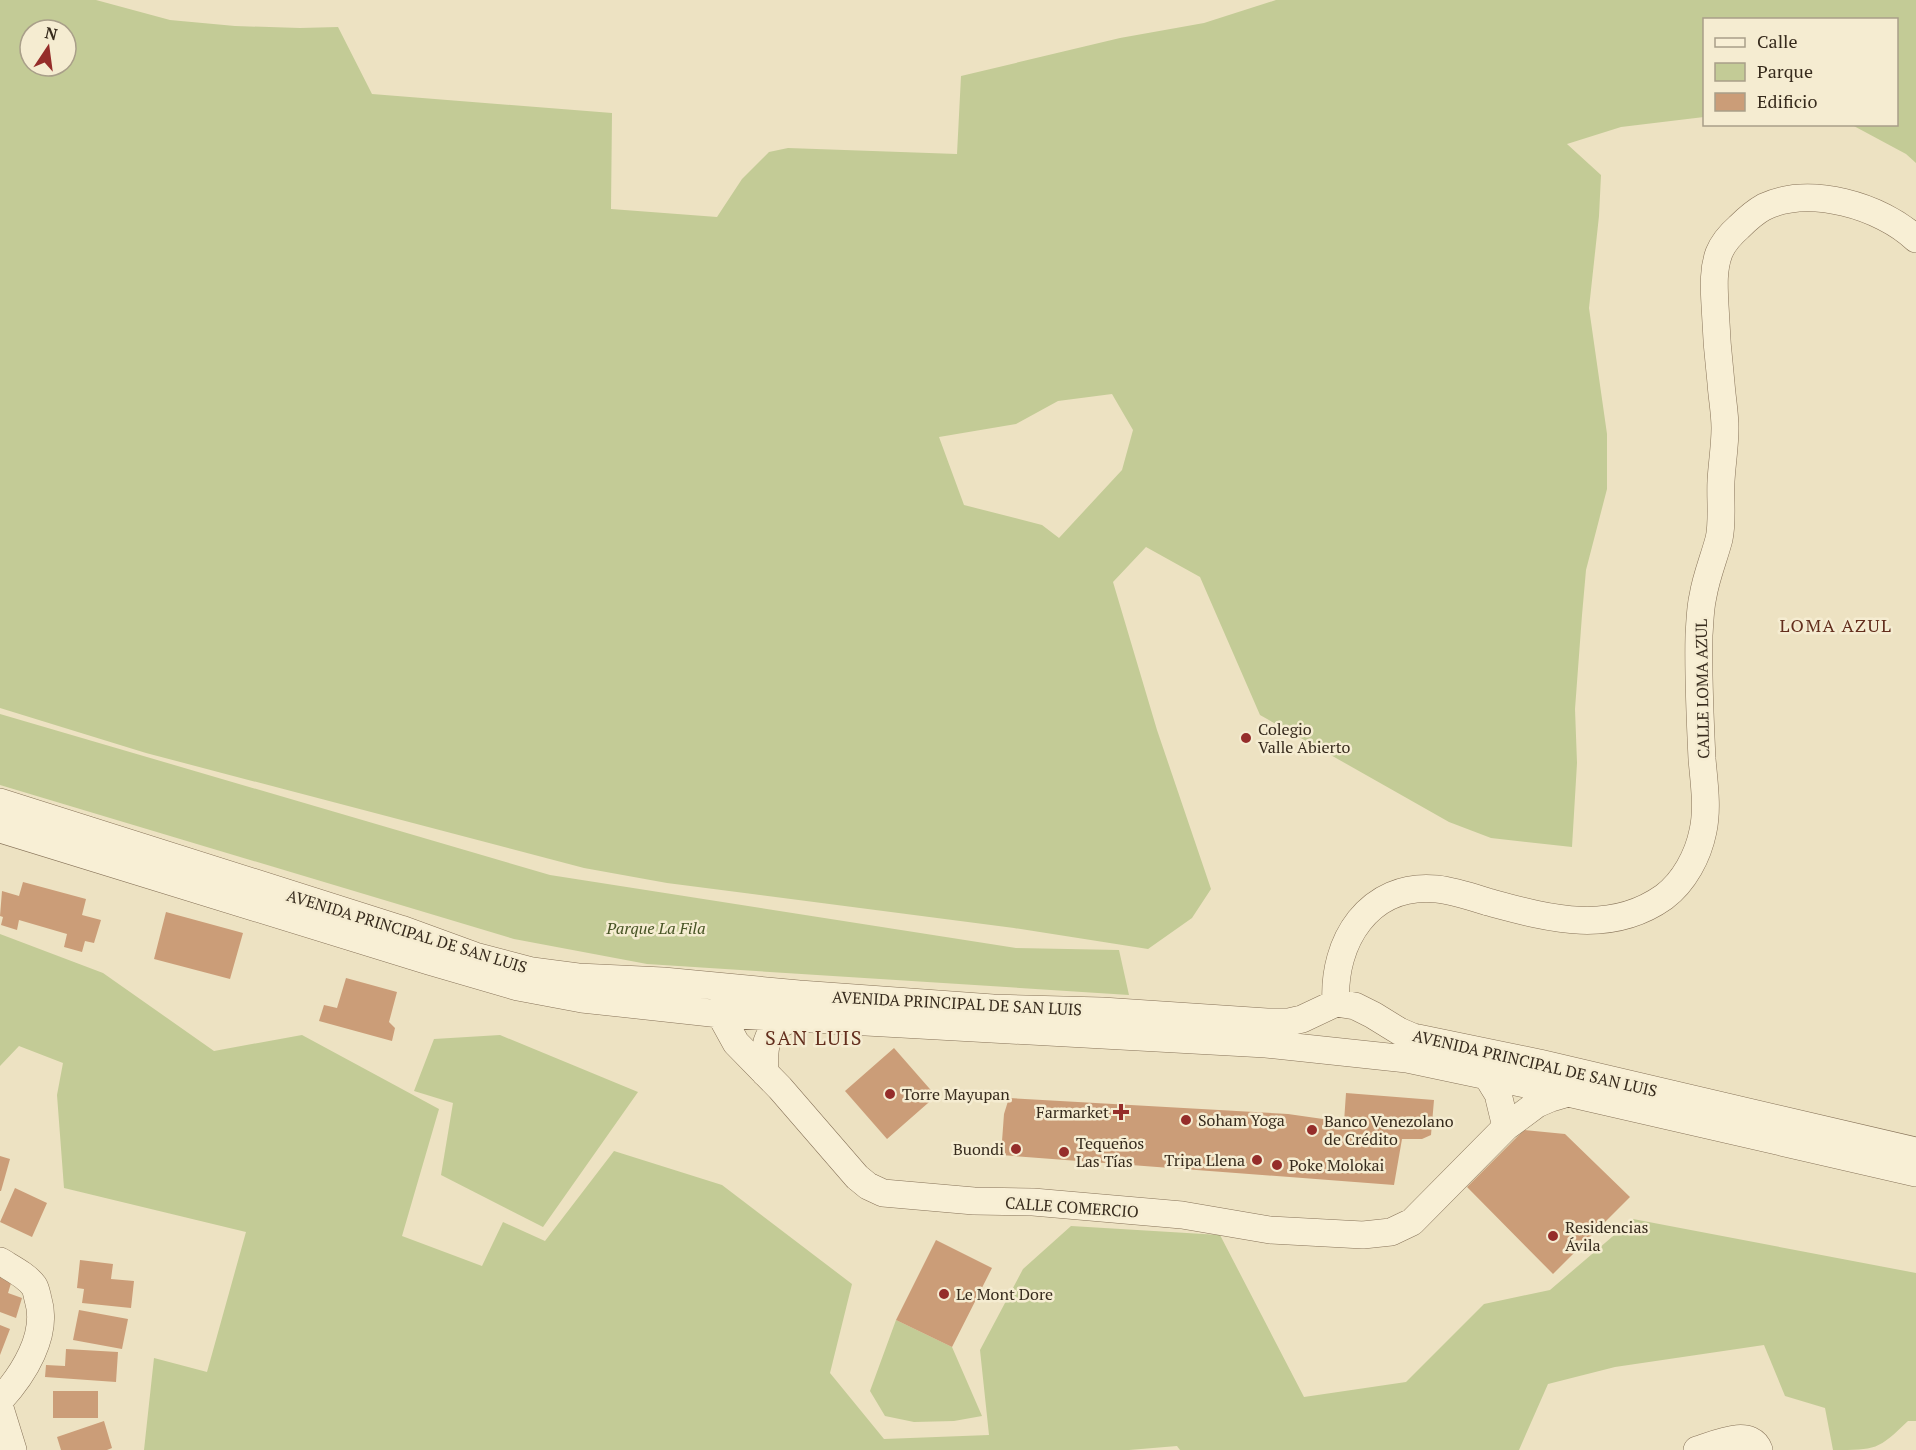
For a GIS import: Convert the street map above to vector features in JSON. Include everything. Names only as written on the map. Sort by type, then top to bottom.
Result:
[{"type":"street","name":"CALLE LOMA AZUL","points":[[1328,1049],[1319,1038],[1316,1029],[1320,1014],[1330,1006],[1349,933],[1360,917],[1389,896],[1423,889],[1438,889],[1510,908],[1573,920],[1613,919],[1636,913],[1654,903],[1673,890],[1687,871],[1703,830],[1699,635],[1702,595],[1720,536],[1725,427],[1716,341],[1714,274],[1719,252],[1730,236],[1763,208],[1792,200],[1836,201],[1867,209],[1903,227],[1916,239]]},
{"type":"street","name":"AVENIDA PRINCIPAL DE SAN LUIS","points":[[0,802],[401,929],[475,956],[532,971],[578,977],[720,1014],[1328,1049],[1407,1059],[1568,1093],[1916,1173]]},
{"type":"street","name":"AVENIDA PRINCIPAL DE SAN LUIS","points":[[0,829],[518,987],[582,999],[645,993],[751,990],[993,1008],[1102,1011],[1267,1022],[1289,1022],[1302,1019],[1330,1006],[1361,1008],[1384,1023],[1413,1037],[1561,1068],[1916,1151]]},
{"type":"street","points":[[720,1014],[725,998],[732,993],[751,990]]},
{"type":"street","name":"CALLE COMERCIO","points":[[720,1014],[736,1043],[857,1177],[868,1186],[883,1193],[974,1201],[1034,1202],[1182,1215],[1270,1230],[1363,1236],[1391,1232],[1412,1222],[1506,1127],[1537,1104],[1568,1093]]},
{"type":"street","points":[[765,1073],[764,1053],[768,1039],[782,1022],[797,1017]]},
{"type":"street","points":[[1487,1076],[1498,1094],[1506,1127]]},
{"type":"street","points":[[0,1261],[21,1274],[34,1287],[40,1307],[41,1327],[30,1356],[15,1384],[0,1400]]},
{"type":"street","points":[[0,1408],[14,1450]]},
{"type":"street","points":[[1697,1450],[1739,1438],[1749,1438],[1757,1443],[1759,1450]]},
{"type":"green space","points":[[0,0],[96,0],[170,20],[235,26],[338,27],[372,94],[612,113],[611,209],[717,217],[742,179],[769,152],[788,148],[957,154],[961,76],[1120,38],[1204,23],[1276,0],[1916,0],[1916,163],[1906,154],[1854,126],[1898,126],[1898,18],[1703,18],[1703,117],[1621,127],[1567,144],[1601,175],[1589,308],[1607,434],[1607,489],[1586,570],[1582,615],[1575,709],[1577,763],[1572,847],[1491,838],[1449,822],[1260,715],[1200,577],[1146,547],[1113,582],[1157,730],[1211,889],[1192,918],[1148,949],[1014,928],[667,883],[584,868],[146,753],[0,708]],"holes":[[[1112,394],[1133,430],[1122,470],[1059,538],[1042,525],[964,505],[939,437],[1016,424],[1058,401]]]},
{"type":"green space","name":"Parque La Fila","points":[[0,714],[550,875],[1016,948],[1119,950],[1129,995],[647,964],[514,939],[0,785]]},
{"type":"green space","points":[[0,934],[103,973],[214,1051],[302,1035],[439,1109],[402,1236],[482,1266],[503,1222],[545,1241],[614,1151],[722,1185],[852,1284],[830,1373],[884,1439],[989,1435],[980,1350],[1023,1269],[1071,1226],[1220,1235],[1304,1397],[1406,1382],[1484,1304],[1550,1290],[1633,1219],[1916,1273],[1916,1421],[1908,1421],[1890,1438],[1875,1446],[1859,1450],[1833,1450],[1825,1408],[1785,1396],[1764,1345],[1615,1367],[1548,1384],[1519,1450],[1180,1450],[1177,1446],[1129,1450],[144,1450],[154,1358],[207,1372],[246,1232],[64,1188],[57,1095],[63,1063],[19,1046],[0,1066]]},
{"type":"green space","points":[[500,1035],[638,1092],[543,1227],[441,1175],[453,1103],[414,1091],[434,1039]]},
{"type":"green space","points":[[896,1320],[952,1347],[982,1416],[954,1421],[914,1422],[885,1416],[870,1391]]},
{"type":"building","points":[[23,882],[86,899],[82,915],[101,920],[94,943],[85,941],[82,952],[64,947],[67,934],[19,920],[17,930],[1,925],[2,891],[19,896]]},
{"type":"building","points":[[166,912],[243,933],[230,979],[154,959]]},
{"type":"building","points":[[346,978],[397,992],[389,1022],[395,1028],[392,1041],[319,1021],[324,1005],[337,1008]]},
{"type":"building","name":"Torre Mayupan","points":[[894,1048],[936,1096],[887,1139],[845,1091]]},
{"type":"building","points":[[1346,1093],[1434,1100],[1431,1135],[1422,1139],[1402,1139],[1394,1185],[1001,1155],[1004,1114],[1009,1098],[1288,1114],[1344,1122]]},
{"type":"building","name":"Residencias Ávila","points":[[1524,1130],[1565,1134],[1630,1197],[1553,1274],[1467,1187]]},
{"type":"building","points":[[0,1156],[10,1159],[1,1191],[0,1191]]},
{"type":"building","points":[[15,1188],[47,1203],[32,1237],[0,1222]]},
{"type":"building","name":"Le Mont Dore","points":[[936,1240],[992,1268],[952,1347],[896,1320]]},
{"type":"building","points":[[80,1260],[113,1264],[111,1279],[134,1281],[131,1308],[82,1303],[84,1289],[77,1288]]},
{"type":"building","points":[[0,1276],[12,1280],[8,1293],[22,1298],[16,1318],[0,1312]]},
{"type":"building","points":[[79,1310],[128,1319],[122,1349],[73,1340]]},
{"type":"building","points":[[0,1325],[10,1329],[0,1355]]},
{"type":"building","points":[[66,1349],[118,1352],[116,1382],[45,1377],[46,1365],[65,1366]]},
{"type":"building","points":[[53,1391],[98,1391],[98,1418],[53,1418]]},
{"type":"building","points":[[104,1421],[112,1448],[107,1450],[61,1450],[57,1437]]},
{"type":"place","name":"Colegio Valle Abierto","points":[[1246,738]]},
{"type":"place","name":"Torre Mayupan","points":[[890,1094]]},
{"type":"place","name":"Farmarket","points":[[1121,1112]]},
{"type":"place","name":"Soham Yoga","points":[[1186,1120]]},
{"type":"place","name":"Banco Venezolano de Crédito","points":[[1312,1130]]},
{"type":"place","name":"Buondi","points":[[1016,1149]]},
{"type":"place","name":"Tequeños Las Tías","points":[[1064,1152]]},
{"type":"place","name":"Tripa Llena","points":[[1257,1160]]},
{"type":"place","name":"Poke Molokai","points":[[1277,1165]]},
{"type":"place","name":"Residencias Ávila","points":[[1553,1236]]},
{"type":"place","name":"Le Mont Dore","points":[[944,1294]]},
{"type":"district","name":"LOMA AZUL","points":[[1836,626]]},
{"type":"district","name":"SAN LUIS","points":[[814,1038]]}]
